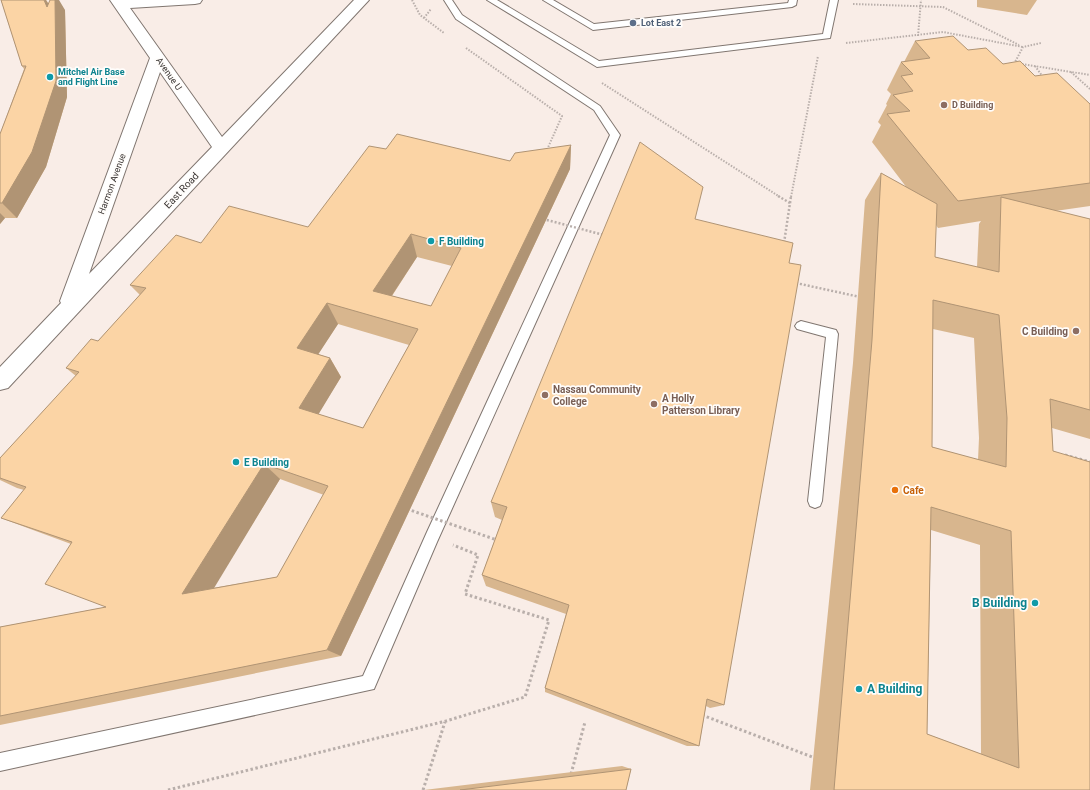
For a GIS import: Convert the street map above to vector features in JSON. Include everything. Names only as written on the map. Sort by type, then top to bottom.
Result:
[{"type":"street","points":[[119,3],[195,0]]},
{"type":"street","name":"East Road","points":[[0,381],[362,0]]},
{"type":"street","name":"Avenue U","points":[[119,3],[221,148]]},
{"type":"street","name":"Harmon Avenue","points":[[67,310],[157,58]]},
{"type":"lane","points":[[0,762],[368,683],[432,537],[615,135],[597,108],[459,17],[448,0]]},
{"type":"lane","points":[[491,0],[597,64],[827,36],[834,0]]},
{"type":"lane","points":[[547,0],[593,27],[792,5],[793,0]]},
{"type":"lane","points":[[801,326],[832,334],[814,501]]},
{"type":"path","points":[[412,0],[413,7],[424,18],[449,36]]},
{"type":"path","points":[[918,36],[921,0]]},
{"type":"path","points":[[848,4],[943,7],[1023,47]]},
{"type":"path","points":[[840,43],[918,36],[943,32],[1023,47],[1041,43]]},
{"type":"path","points":[[462,45],[562,116],[544,157]]},
{"type":"path","points":[[1023,47],[1015,62],[1090,76]]},
{"type":"path","points":[[783,249],[818,53]]},
{"type":"path","points":[[1035,66],[1043,78]]},
{"type":"path","points":[[1070,72],[1090,89]]},
{"type":"path","points":[[600,82],[790,203]]},
{"type":"path","points":[[539,218],[608,236]]},
{"type":"path","points":[[793,282],[867,298]]},
{"type":"path","points":[[1059,453],[1090,462]]},
{"type":"path","points":[[400,506],[497,540]]},
{"type":"path","points":[[168,790],[446,721],[525,697],[549,620],[465,594],[478,555],[432,537]]},
{"type":"path","points":[[696,713],[819,760]]},
{"type":"path","points":[[423,790],[446,721]]},
{"type":"path","points":[[570,778],[585,722]]},
{"type":"building","points":[[1,0],[44,0],[47,7],[50,0],[55,0],[56,81],[32,152],[2,203],[0,203],[0,134],[26,66],[22,66]]},
{"type":"building","points":[[953,36],[968,50],[986,48],[1003,64],[1020,61],[1035,76],[1057,73],[1090,104],[1090,183],[958,201],[887,114],[910,111],[893,95],[913,91],[901,76],[913,74],[901,62],[930,58],[915,41]]},
{"type":"building","name":"E Building","points":[[397,134],[510,161],[515,153],[571,145],[327,650],[0,716],[0,627],[106,607],[45,584],[72,542],[1,518],[26,487],[0,478],[0,458],[79,372],[66,368],[91,339],[98,341],[146,288],[130,285],[176,235],[201,243],[229,206],[308,227],[369,146],[386,149]],"holes":[[[411,234],[461,248],[431,306],[373,291]],[[327,303],[418,329],[363,428],[299,408],[330,358],[297,348]],[[264,464],[328,486],[277,577],[182,594]]]},
{"type":"building","name":"A Holly Patterson Library","points":[[640,142],[703,187],[695,219],[793,243],[789,263],[801,265],[724,705],[707,699],[699,746],[545,688],[569,605],[482,575],[507,507],[491,502]]},
{"type":"building","points":[[881,173],[937,204],[935,257],[999,272],[1001,197],[1090,219],[1090,410],[1050,399],[1053,451],[1090,462],[1090,790],[834,790],[872,340]],"holes":[[[933,300],[999,315],[1007,418],[1006,467],[932,447]],[[931,507],[1011,531],[1019,768],[927,734]]]},
{"type":"building","points":[[631,769],[626,790],[460,790]]},
{"type":"place","name":"Lot East 2","points":[[633,23]]},
{"type":"place","name":"Mitchel Air Base and Flight Line","points":[[50,77]]},
{"type":"place","name":"D Building","points":[[944,105]]},
{"type":"place","name":"F Building","points":[[431,241]]},
{"type":"place","name":"C Building","points":[[1076,331]]},
{"type":"place","name":"Nassau Community College","points":[[545,395]]},
{"type":"place","name":"A Holly Patterson Library","points":[[654,404]]},
{"type":"place","name":"E Building","points":[[236,462]]},
{"type":"place","name":"Cafe","points":[[895,490]]},
{"type":"place","name":"B Building","points":[[1035,603]]},
{"type":"place","name":"A Building","points":[[859,689]]}]
